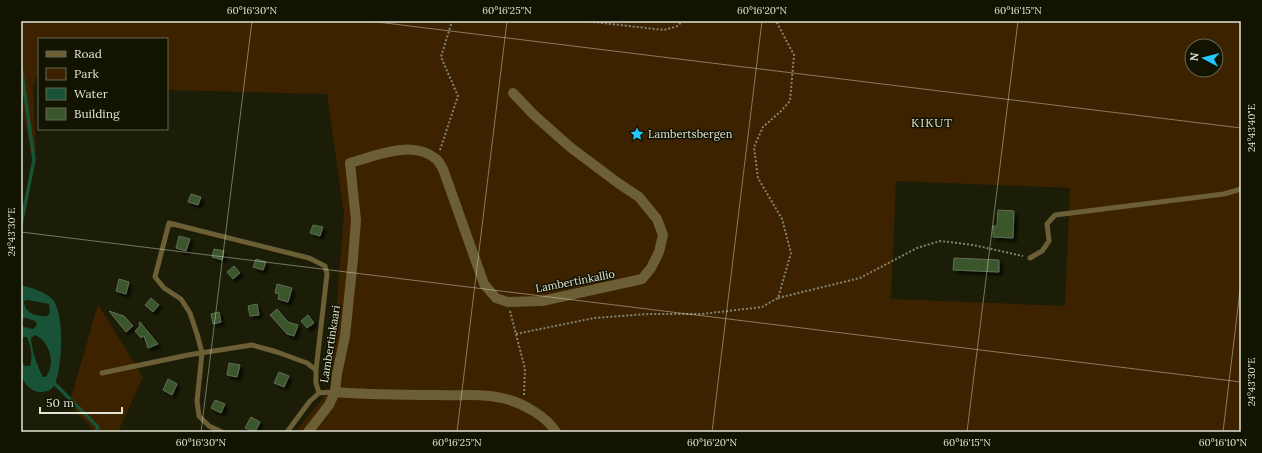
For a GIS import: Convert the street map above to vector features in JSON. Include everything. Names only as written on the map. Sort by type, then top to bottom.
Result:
[{"type":"street","name":"Lambertinkallio","points":[[508,302],[542,301],[642,279],[651,268],[659,252],[663,235],[658,219],[639,197],[570,147],[534,115],[513,93]]},
{"type":"street","name":"Lambertinkaari","points":[[437,159],[422,151],[408,149],[350,163],[356,220],[355,236],[345,336],[334,394],[486,396],[506,398],[523,405],[545,420],[556,432]]},
{"type":"street","points":[[437,159],[443,169],[484,284],[496,298],[508,302]]},
{"type":"street","points":[[308,432],[329,405],[334,394]]},
{"type":"lane","points":[[1030,258],[1042,251],[1048,241],[1047,224],[1055,214],[1224,194],[1241,189]]},
{"type":"lane","points":[[222,432],[209,426],[199,416],[197,401],[202,353],[190,313],[181,299],[164,288],[155,277],[169,223],[308,258],[326,266],[327,274],[316,370],[316,383],[319,393]]},
{"type":"lane","points":[[102,373],[202,353],[252,345],[307,363],[316,370]]},
{"type":"lane","points":[[287,432],[310,401],[319,393],[331,392],[334,394]]},
{"type":"path","points":[[437,159],[458,96],[441,57],[452,21]]},
{"type":"path","points":[[585,21],[664,30],[678,26],[682,21]]},
{"type":"path","points":[[776,21],[794,55],[790,101],[763,127],[754,147],[758,178],[782,219],[791,253],[778,298]]},
{"type":"path","points":[[516,334],[594,318],[648,314],[702,314],[762,307],[778,298],[860,278],[917,248],[940,241],[973,245],[1030,258]]},
{"type":"path","points":[[508,302],[525,369],[523,405]]},
{"type":"green space","points":[[21,21],[1241,21],[1241,432],[295,432],[330,389],[344,214],[327,94],[168,90],[168,38],[38,38],[38,74],[33,88],[36,153],[31,154],[21,101]],"holes":[[[896,181],[1070,188],[1065,306],[891,299]]]},
{"type":"green space","points":[[98,304],[143,377],[118,432],[90,432],[92,428],[69,405]]},
{"type":"water","points":[[21,286],[30,287],[40,291],[55,303],[60,321],[60,358],[56,380],[53,387],[48,391],[39,392],[32,390],[26,385],[22,378],[21,362],[25,366],[30,366],[31,355],[27,337],[23,337],[21,339],[21,324],[24,327],[33,329],[37,325],[35,321],[26,318],[21,320]],"holes":[[[28,300],[49,304],[50,313],[47,316],[35,315],[26,309],[24,301]],[[35,335],[40,338],[50,353],[51,366],[46,377],[43,377],[34,353],[31,338]]]},
{"type":"building","points":[[191,194],[201,197],[198,205],[188,202]]},
{"type":"building","points":[[998,210],[1014,211],[1013,238],[993,237],[993,226],[997,226]]},
{"type":"building","points":[[313,225],[323,227],[320,236],[310,233]]},
{"type":"building","points":[[179,236],[190,239],[186,251],[176,248]]},
{"type":"building","points":[[214,249],[224,251],[222,260],[212,257]]},
{"type":"building","points":[[954,258],[999,260],[999,272],[953,270]]},
{"type":"building","points":[[256,259],[266,262],[263,270],[253,267]]},
{"type":"building","points":[[234,266],[240,273],[233,279],[227,272]]},
{"type":"building","points":[[119,279],[129,282],[126,294],[116,291]]},
{"type":"building","points":[[277,284],[292,288],[288,302],[278,299],[279,294],[275,293]]},
{"type":"building","points":[[151,298],[159,305],[153,312],[145,305]]},
{"type":"building","points":[[257,304],[259,315],[250,316],[248,306]]},
{"type":"building","points":[[277,309],[288,322],[298,325],[294,336],[287,334],[270,315]]},
{"type":"building","points":[[109,311],[124,316],[133,326],[126,332]]},
{"type":"building","points":[[219,312],[221,322],[213,324],[211,314]]},
{"type":"building","points":[[308,315],[314,323],[307,328],[301,321]]},
{"type":"building","points":[[140,322],[158,344],[148,348],[144,336],[141,338],[135,331],[140,326]]},
{"type":"building","points":[[229,363],[240,365],[237,377],[227,375]]},
{"type":"building","points":[[279,372],[289,376],[284,387],[274,383]]},
{"type":"building","points":[[168,379],[177,384],[172,395],[163,390]]},
{"type":"building","points":[[215,400],[225,404],[221,413],[211,408]]},
{"type":"building","points":[[251,417],[260,422],[255,432],[245,428]]},
{"type":"waterway","points":[[21,66],[34,160],[21,225]]},
{"type":"waterway","points":[[52,381],[98,427],[96,432]]},
{"type":"place","name":"Lambertsbergen","points":[[637,134]]},
{"type":"district","name":"KIKUT","points":[[932,123]]}]
